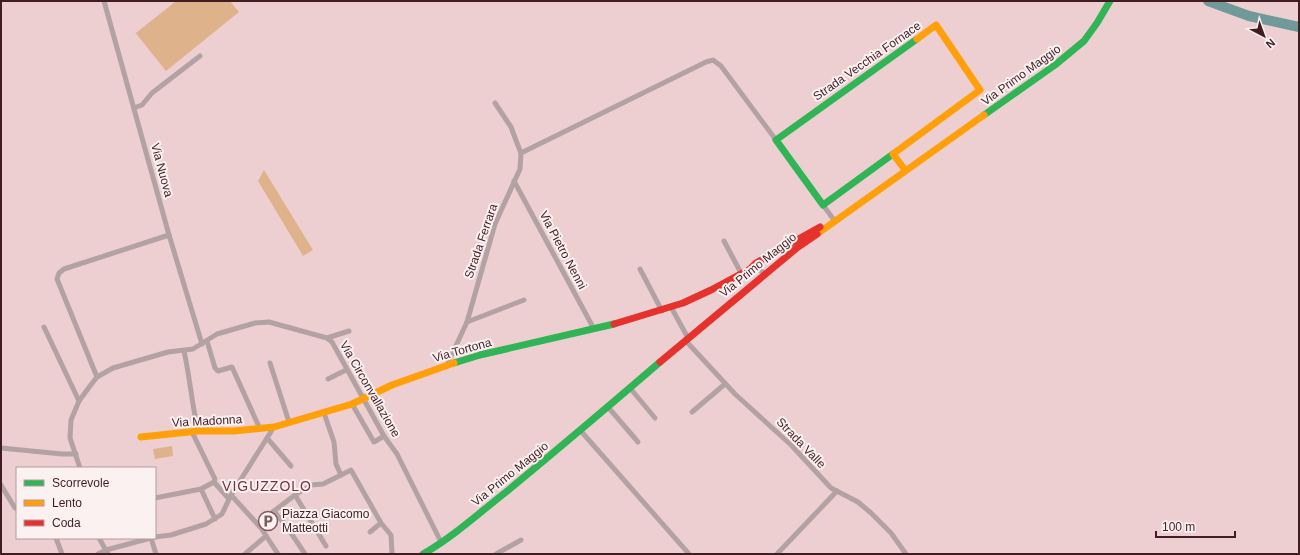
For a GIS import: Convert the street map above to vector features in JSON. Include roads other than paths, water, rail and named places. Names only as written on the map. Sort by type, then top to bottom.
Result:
[{"type":"street","name":"Via Nuova","points":[[104,1],[202,344]]},
{"type":"street","name":"Via Primo Maggio","points":[[423,554],[433,552],[441,542],[472,519],[608,407],[765,273],[834,220],[1055,65],[1084,41],[1110,1]]},
{"type":"street","name":"Strada Vecchia Fornace","points":[[776,140],[936,25],[980,90],[823,205]]},
{"type":"street","points":[[134,108],[142,105],[152,94],[200,56]]},
{"type":"street","points":[[521,153],[642,93],[713,60],[721,66],[834,220]]},
{"type":"street","name":"Strada Ferrara","points":[[447,365],[466,322],[495,224],[520,169],[521,153],[511,127],[495,103]]},
{"type":"street","points":[[893,154],[905,170]]},
{"type":"street","name":"Via Pietro Nenni","points":[[514,181],[594,329]]},
{"type":"street","name":"Via Tortona","points":[[274,427],[352,404],[392,385],[447,365],[662,311],[711,290],[750,269],[756,263],[805,234],[819,227],[824,228]]},
{"type":"street","points":[[98,377],[57,279],[59,273],[64,270],[170,235]]},
{"type":"street","points":[[724,241],[741,273]]},
{"type":"street","points":[[640,268],[662,311]]},
{"type":"street","points":[[750,269],[756,269],[765,273]]},
{"type":"street","points":[[466,322],[524,300]]},
{"type":"street","name":"Strada Valle","points":[[671,307],[687,339],[725,384],[791,445],[831,488],[858,502],[871,513],[891,533],[906,554]]},
{"type":"street","name":"Via Circonvallazione","points":[[80,467],[70,438],[71,420],[79,401],[98,377],[112,368],[168,352],[193,350],[217,334],[230,329],[255,323],[270,322],[327,338],[332,342],[346,370],[384,436],[397,454],[441,542]]},
{"type":"street","points":[[44,327],[79,401]]},
{"type":"street","points":[[327,338],[349,331]]},
{"type":"street","points":[[207,341],[218,371],[232,367],[260,429]]},
{"type":"street","points":[[184,351],[190,379],[195,431],[215,479],[214,482],[258,524],[278,554]]},
{"type":"street","points":[[270,363],[289,422]]},
{"type":"street","points":[[328,380],[346,370]]},
{"type":"street","points":[[692,412],[725,384]]},
{"type":"street","points":[[630,388],[655,418]]},
{"type":"street","points":[[352,404],[374,442],[384,436]]},
{"type":"street","points":[[608,407],[638,442]]},
{"type":"street","points":[[324,413],[334,442],[336,464],[341,475]]},
{"type":"street","points":[[156,537],[170,535],[206,524],[222,514],[230,497],[274,427]]},
{"type":"street","name":"Via Madonna","points":[[141,437],[195,431],[234,431],[274,427]]},
{"type":"street","points":[[580,430],[689,554]]},
{"type":"street","points":[[267,438],[291,466]]},
{"type":"street","points":[[1,448],[76,454]]},
{"type":"street","points":[[258,524],[275,513],[295,495],[311,485],[323,484],[351,470],[381,523],[391,536],[392,554]]},
{"type":"street","points":[[156,498],[201,489],[214,482]]},
{"type":"street","points":[[1,485],[16,508]]},
{"type":"street","points":[[201,489],[215,519]]},
{"type":"street","points":[[777,554],[837,491]]},
{"type":"street","points":[[295,495],[326,546]]},
{"type":"street","points":[[275,513],[305,554]]},
{"type":"street","points":[[370,532],[381,523]]},
{"type":"street","points":[[244,554],[266,536]]},
{"type":"street","points":[[56,539],[62,554]]},
{"type":"street","points":[[100,539],[107,552]]},
{"type":"street","points":[[98,554],[148,539]]},
{"type":"street","points":[[151,539],[156,554]]},
{"type":"street","points":[[496,554],[521,540]]},
{"type":"waterway","points":[[1208,1],[1249,16],[1299,27]]},
{"type":"place","name":"Piazza Giacomo Matteotti","points":[[268,521]]},
{"type":"district","name":"VIGUZZOLO","points":[[267,486]]}]
